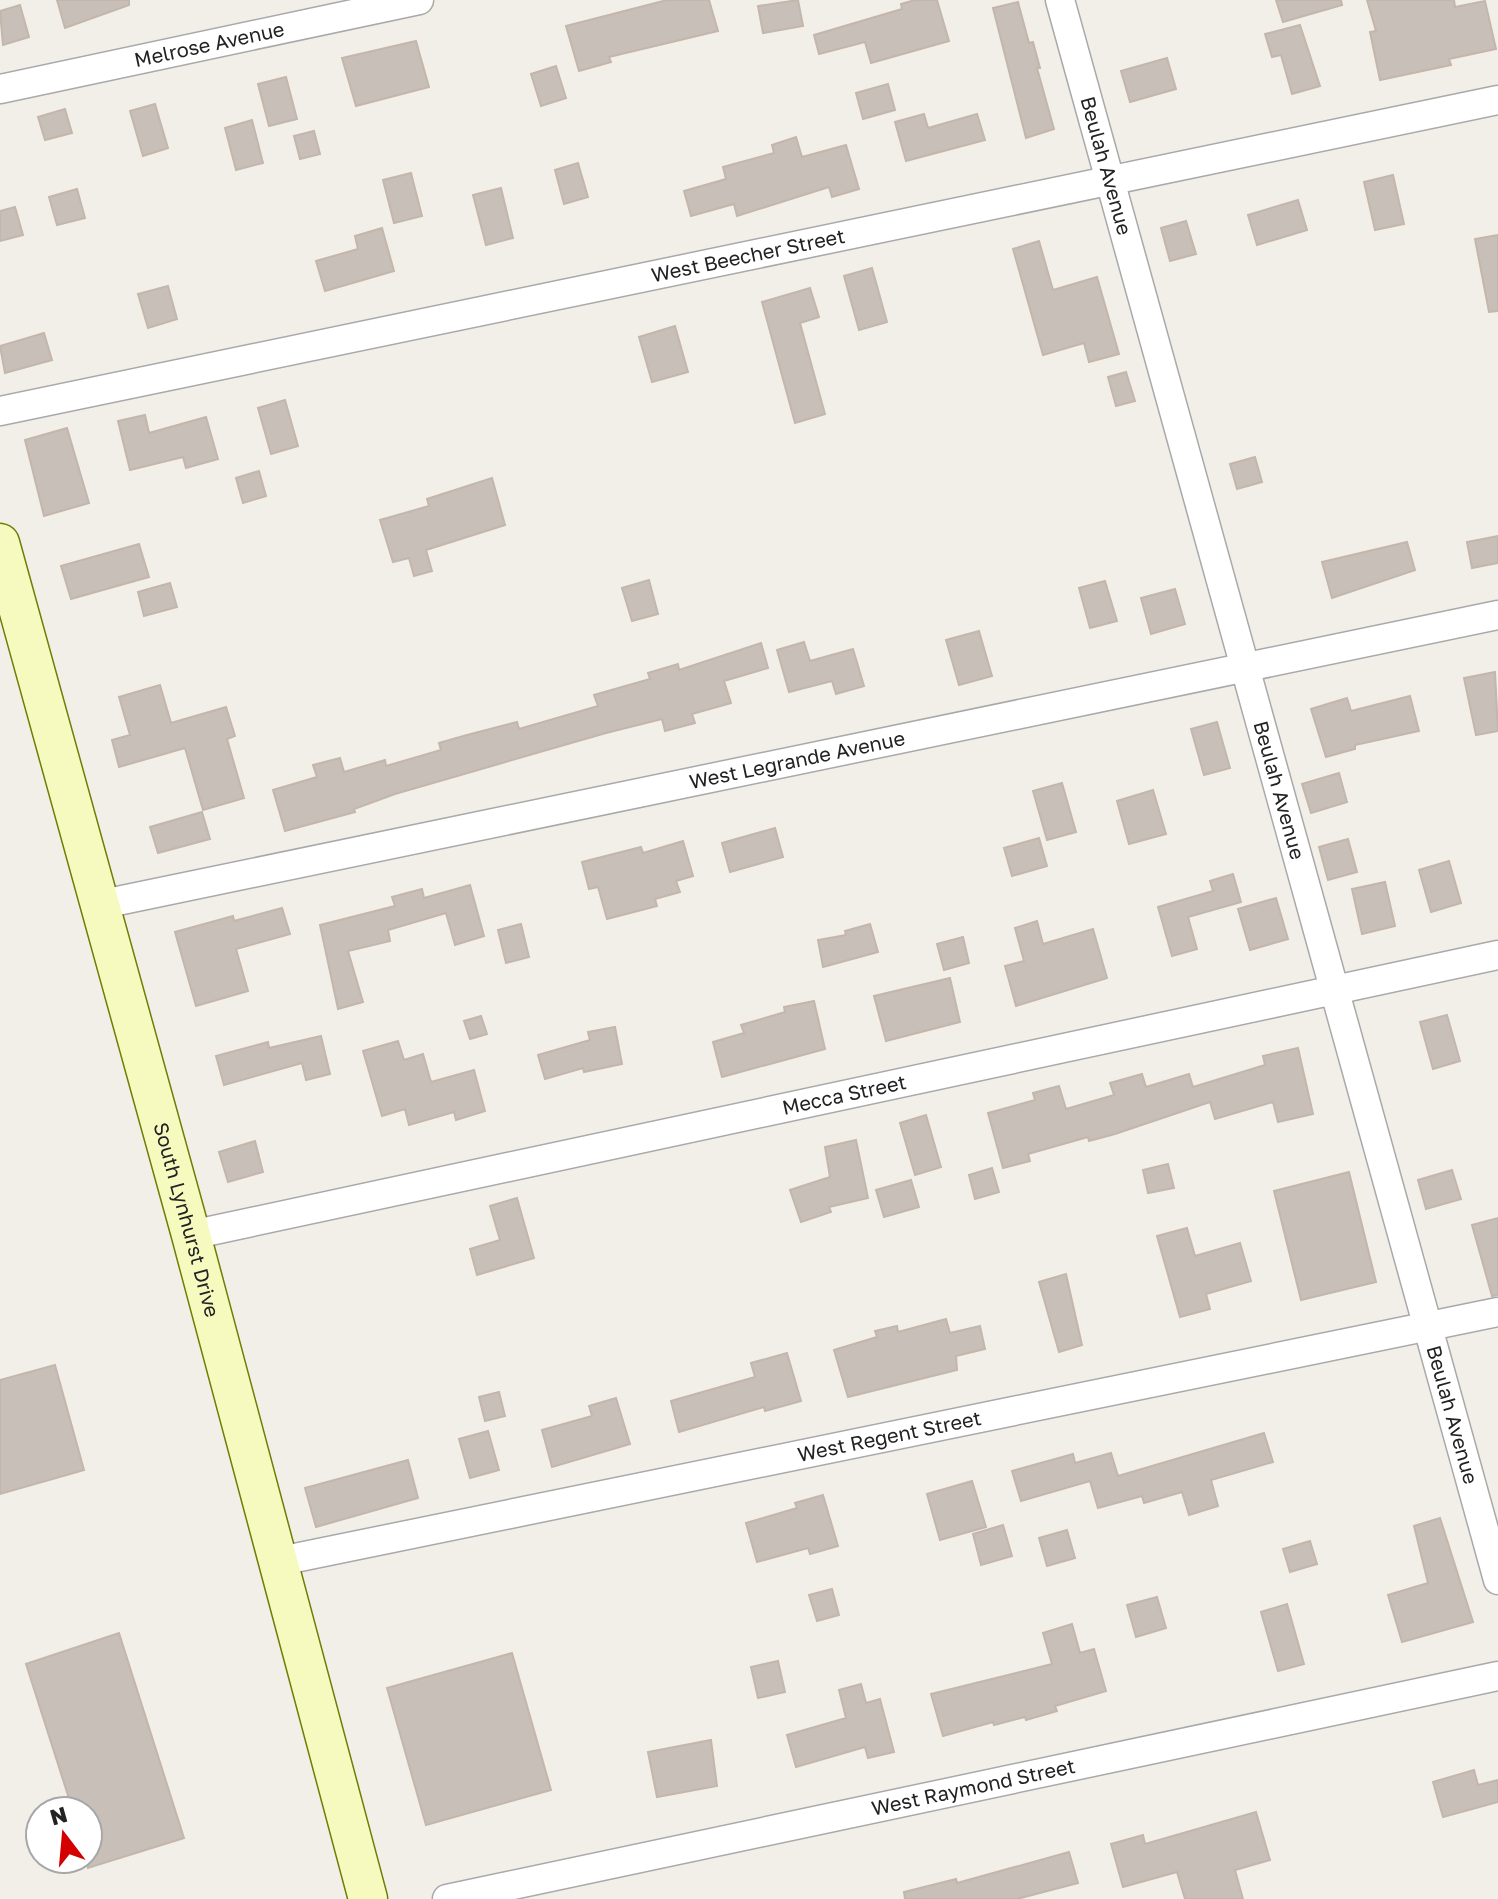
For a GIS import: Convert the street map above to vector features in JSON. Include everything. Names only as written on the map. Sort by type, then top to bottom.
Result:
[{"type":"main road","name":"South Lynhurst Drive","points":[[0,543],[280,1561],[368,1899]]},
{"type":"street","name":"Melrose Avenue","points":[[0,89],[419,0]]},
{"type":"street","name":"Beulah Avenue","points":[[1060,0],[1498,1580]]},
{"type":"street","name":"West Beecher Street","points":[[0,411],[1498,100]]},
{"type":"street","name":"West Legrande Avenue","points":[[98,905],[1498,615]]},
{"type":"street","name":"Mecca Street","points":[[191,1235],[1498,955]]},
{"type":"street","name":"West Regent Street","points":[[280,1561],[1498,1312]]},
{"type":"street","name":"West Raymond Street","points":[[447,1899],[1498,1676]]},
{"type":"building","points":[[57,0],[129,0],[129,5],[65,28]]},
{"type":"building","points":[[667,0],[709,0],[718,31],[609,57],[611,62],[579,71],[566,26]]},
{"type":"building","points":[[798,0],[803,26],[763,33],[758,6]]},
{"type":"building","points":[[915,0],[937,0],[949,41],[871,63],[865,42],[819,54],[814,35],[902,9],[901,4]]},
{"type":"building","points":[[1276,0],[1341,0],[1342,5],[1283,22]]},
{"type":"building","points":[[1367,0],[1454,0],[1455,7],[1485,1],[1496,49],[1449,59],[1451,65],[1380,80],[1370,32],[1376,31]]},
{"type":"building","points":[[1018,2],[1029,43],[1033,42],[1054,129],[1026,138],[993,8]]},
{"type":"building","points":[[20,5],[29,37],[3,45],[0,11]]},
{"type":"building","points":[[1300,25],[1320,86],[1292,94],[1281,55],[1272,57],[1265,34]]},
{"type":"building","points":[[416,41],[429,87],[356,106],[342,58]]},
{"type":"building","points":[[1167,58],[1176,89],[1130,102],[1121,71]]},
{"type":"building","points":[[556,66],[566,98],[541,106],[531,74]]},
{"type":"building","points":[[286,77],[297,119],[269,126],[258,84]]},
{"type":"building","points":[[888,84],[895,110],[863,119],[856,93]]},
{"type":"building","points":[[155,104],[168,148],[143,156],[130,111]]},
{"type":"building","points":[[65,109],[72,133],[45,140],[38,117]]},
{"type":"building","points":[[924,114],[928,128],[977,114],[985,140],[906,161],[895,122]]},
{"type":"building","points":[[252,120],[263,163],[236,170],[225,128]]},
{"type":"building","points":[[314,131],[320,154],[300,159],[294,136]]},
{"type":"building","points":[[796,137],[802,157],[846,145],[859,189],[832,197],[829,187],[737,216],[734,204],[691,216],[684,191],[726,179],[723,167],[774,153],[772,145]]},
{"type":"building","points":[[578,163],[588,197],[564,204],[555,170]]},
{"type":"building","points":[[411,173],[422,216],[394,223],[383,180]]},
{"type":"building","points":[[1393,175],[1404,224],[1375,230],[1364,182]]},
{"type":"building","points":[[501,188],[513,238],[486,245],[473,195]]},
{"type":"building","points":[[77,189],[85,218],[57,225],[49,197]]},
{"type":"building","points":[[1298,200],[1307,230],[1257,245],[1248,215]]},
{"type":"building","points":[[15,207],[23,235],[0,241],[0,211]]},
{"type":"building","points":[[1186,221],[1196,254],[1170,261],[1161,228]]},
{"type":"building","points":[[382,228],[394,271],[325,291],[316,261],[358,249],[355,236]]},
{"type":"building","points":[[1498,235],[1498,311],[1489,312],[1475,239]]},
{"type":"building","points":[[1039,241],[1053,290],[1097,277],[1119,354],[1089,362],[1084,343],[1043,355],[1013,249]]},
{"type":"building","points":[[872,268],[887,322],[859,330],[844,276]]},
{"type":"building","points":[[168,286],[177,319],[148,328],[138,294]]},
{"type":"building","points":[[810,288],[819,317],[800,323],[825,414],[795,423],[762,302]]},
{"type":"building","points":[[675,326],[688,372],[652,382],[639,337]]},
{"type":"building","points":[[44,333],[52,360],[5,373],[0,346]]},
{"type":"building","points":[[1126,372],[1135,401],[1116,406],[1108,377]]},
{"type":"building","points":[[285,400],[298,446],[271,454],[258,408]]},
{"type":"building","points":[[145,415],[149,433],[206,417],[218,459],[186,468],[183,457],[130,470],[118,421]]},
{"type":"building","points":[[67,428],[89,503],[44,516],[25,440]]},
{"type":"building","points":[[1255,457],[1262,482],[1237,489],[1230,464]]},
{"type":"building","points":[[259,471],[266,496],[243,503],[236,478]]},
{"type":"building","points":[[492,478],[505,525],[426,550],[432,571],[414,576],[409,558],[393,562],[380,520],[429,506],[427,499]]},
{"type":"building","points":[[1498,536],[1498,563],[1472,568],[1467,542]]},
{"type":"building","points":[[1407,542],[1415,570],[1332,598],[1322,562]]},
{"type":"building","points":[[139,544],[149,577],[71,599],[61,566]]},
{"type":"building","points":[[649,580],[658,614],[632,621],[622,588]]},
{"type":"building","points":[[1105,581],[1117,621],[1090,628],[1079,588]]},
{"type":"building","points":[[170,583],[177,607],[144,616],[138,592]]},
{"type":"building","points":[[1175,589],[1185,624],[1151,634],[1141,598]]},
{"type":"building","points":[[979,631],[992,676],[959,685],[946,640]]},
{"type":"building","points":[[804,642],[810,661],[853,649],[864,686],[836,694],[832,681],[789,692],[777,650]]},
{"type":"building","points":[[761,643],[768,668],[724,681],[731,703],[692,714],[695,723],[665,731],[662,719],[606,733],[395,794],[354,809],[355,812],[285,831],[273,790],[317,777],[313,765],[340,758],[344,772],[385,760],[386,766],[441,750],[439,743],[467,735],[517,722],[519,729],[598,706],[594,695],[650,679],[648,673],[678,664],[679,670]]},
{"type":"building","points":[[1495,672],[1498,731],[1476,735],[1464,678]]},
{"type":"building","points":[[160,685],[171,723],[226,707],[235,736],[227,739],[244,798],[203,810],[185,748],[119,767],[112,740],[130,735],[119,697]]},
{"type":"building","points":[[1410,696],[1419,731],[1355,745],[1355,749],[1326,757],[1311,709],[1347,698],[1351,711]]},
{"type":"building","points":[[1217,722],[1230,768],[1204,775],[1191,729]]},
{"type":"building","points":[[1339,773],[1347,802],[1311,813],[1302,784]]},
{"type":"building","points":[[1062,783],[1076,832],[1047,840],[1033,791]]},
{"type":"building","points":[[1153,790],[1166,834],[1129,844],[1117,801]]},
{"type":"building","points":[[202,812],[210,839],[158,853],[150,827]]},
{"type":"building","points":[[775,828],[783,857],[730,872],[722,843]]},
{"type":"building","points":[[1039,838],[1047,866],[1012,876],[1004,848]]},
{"type":"building","points":[[1348,839],[1357,872],[1328,880],[1319,847]]},
{"type":"building","points":[[683,841],[693,876],[676,881],[680,892],[655,899],[657,906],[607,919],[598,887],[589,889],[582,862],[641,847],[643,853]]},
{"type":"building","points":[[1449,861],[1461,903],[1431,912],[1419,870]]},
{"type":"building","points":[[1233,874],[1241,902],[1188,917],[1197,949],[1172,956],[1158,907],[1213,891],[1210,881]]},
{"type":"building","points":[[1385,882],[1395,926],[1362,934],[1352,889]]},
{"type":"building","points":[[470,885],[484,936],[455,945],[446,913],[388,930],[390,941],[348,951],[363,1002],[338,1009],[320,925],[395,906],[392,897],[422,889],[424,898]]},
{"type":"building","points":[[1276,898],[1288,939],[1250,950],[1238,909]]},
{"type":"building","points":[[282,908],[290,934],[236,949],[248,991],[196,1006],[175,932],[233,916],[234,921]]},
{"type":"building","points":[[1037,921],[1043,944],[1093,929],[1107,978],[1016,1006],[1005,966],[1024,961],[1015,928]]},
{"type":"building","points":[[521,924],[529,957],[506,963],[498,930]]},
{"type":"building","points":[[870,924],[878,952],[823,967],[818,940],[846,935],[845,931]]},
{"type":"building","points":[[963,937],[969,963],[944,970],[937,944]]},
{"type":"building","points":[[950,978],[960,1022],[886,1041],[874,996]]},
{"type":"building","points":[[814,1001],[825,1049],[722,1077],[713,1042],[744,1033],[741,1025],[785,1012],[784,1007]]},
{"type":"building","points":[[1447,1015],[1460,1061],[1433,1069],[1420,1022]]},
{"type":"building","points":[[481,1016],[487,1034],[470,1039],[464,1021]]},
{"type":"building","points":[[615,1027],[622,1064],[584,1072],[583,1068],[545,1079],[538,1055],[590,1040],[588,1032]]},
{"type":"building","points":[[321,1036],[330,1074],[306,1080],[302,1063],[224,1085],[216,1056],[268,1042],[269,1048]]},
{"type":"building","points":[[398,1041],[404,1060],[423,1054],[431,1082],[474,1070],[485,1111],[456,1120],[454,1112],[409,1125],[405,1109],[382,1116],[363,1051]]},
{"type":"building","points":[[1298,1048],[1313,1114],[1278,1122],[1273,1102],[1215,1119],[1210,1102],[1115,1134],[1089,1141],[1088,1137],[1028,1154],[1030,1161],[1003,1168],[988,1113],[1035,1100],[1033,1093],[1059,1086],[1066,1109],[1114,1095],[1110,1083],[1142,1074],[1146,1087],[1189,1074],[1193,1087],[1265,1065],[1263,1056]]},
{"type":"building","points":[[926,1115],[941,1167],[915,1175],[900,1123]]},
{"type":"building","points":[[856,1140],[868,1198],[829,1207],[831,1212],[801,1222],[790,1190],[830,1177],[825,1147]]},
{"type":"building","points":[[255,1141],[263,1172],[228,1182],[219,1152]]},
{"type":"building","points":[[1168,1164],[1174,1188],[1148,1193],[1143,1170]]},
{"type":"building","points":[[992,1168],[999,1192],[975,1199],[969,1175]]},
{"type":"building","points":[[1452,1170],[1461,1199],[1426,1209],[1418,1180]]},
{"type":"building","points":[[1349,1172],[1376,1282],[1301,1300],[1274,1191]]},
{"type":"building","points":[[911,1180],[919,1207],[884,1217],[876,1190]]},
{"type":"building","points":[[517,1198],[534,1258],[477,1275],[470,1249],[500,1240],[490,1206]]},
{"type":"building","points":[[1498,1218],[1498,1295],[1492,1296],[1472,1225]]},
{"type":"building","points":[[1187,1228],[1195,1256],[1240,1243],[1251,1281],[1206,1294],[1210,1309],[1180,1317],[1157,1236]]},
{"type":"building","points":[[1066,1274],[1082,1345],[1059,1352],[1039,1282]]},
{"type":"building","points":[[946,1319],[950,1333],[980,1326],[985,1349],[956,1356],[957,1370],[848,1397],[834,1350],[877,1337],[875,1331],[897,1326],[898,1332]]},
{"type":"building","points":[[787,1353],[801,1401],[765,1411],[764,1407],[679,1432],[671,1401],[755,1377],[751,1363]]},
{"type":"building","points":[[55,1365],[84,1470],[0,1494],[0,1380]]},
{"type":"building","points":[[499,1392],[505,1416],[485,1421],[479,1397]]},
{"type":"building","points":[[616,1398],[630,1444],[552,1467],[542,1430],[592,1416],[589,1406]]},
{"type":"building","points":[[488,1431],[499,1470],[470,1478],[459,1439]]},
{"type":"building","points":[[1264,1433],[1273,1462],[1211,1480],[1218,1506],[1189,1515],[1182,1492],[1144,1503],[1142,1496],[1098,1508],[1090,1481],[1021,1501],[1012,1471],[1073,1454],[1075,1463],[1111,1453],[1118,1476]]},
{"type":"building","points":[[408,1460],[418,1498],[316,1527],[305,1488]]},
{"type":"building","points":[[972,1481],[986,1527],[940,1540],[927,1494]]},
{"type":"building","points":[[823,1495],[838,1546],[810,1554],[808,1548],[757,1562],[746,1523],[797,1508],[795,1503]]},
{"type":"building","points":[[1440,1518],[1473,1622],[1402,1642],[1388,1595],[1428,1583],[1414,1526]]},
{"type":"building","points":[[1003,1525],[1012,1556],[981,1565],[973,1534]]},
{"type":"building","points":[[1067,1530],[1075,1558],[1047,1566],[1039,1538]]},
{"type":"building","points":[[1310,1541],[1317,1564],[1290,1572],[1283,1549]]},
{"type":"building","points":[[832,1589],[839,1615],[817,1621],[809,1595]]},
{"type":"building","points":[[1157,1597],[1166,1628],[1136,1637],[1127,1605]]},
{"type":"building","points":[[1287,1604],[1304,1664],[1278,1671],[1261,1612]]},
{"type":"building","points":[[1072,1624],[1080,1653],[1094,1649],[1106,1691],[1055,1706],[1057,1711],[1026,1720],[1025,1717],[994,1725],[993,1722],[943,1736],[931,1694],[1052,1664],[1043,1633]]},
{"type":"building","points":[[119,1633],[184,1838],[104,1863],[104,1795],[68,1795],[26,1664]]},
{"type":"building","points":[[512,1653],[551,1790],[426,1825],[387,1688]]},
{"type":"building","points":[[778,1661],[785,1692],[758,1698],[751,1667]]},
{"type":"building","points":[[861,1684],[866,1703],[880,1699],[894,1752],[868,1758],[865,1747],[796,1767],[787,1735],[846,1718],[839,1690]]},
{"type":"building","points":[[711,1740],[717,1786],[657,1797],[648,1752]]},
{"type":"building","points":[[1474,1770],[1478,1785],[1498,1780],[1498,1802],[1443,1817],[1433,1782]]},
{"type":"building","points":[[1256,1812],[1270,1860],[1235,1870],[1243,1899],[1185,1899],[1177,1872],[1123,1887],[1111,1844],[1143,1835],[1145,1844]]},
{"type":"building","points":[[1069,1852],[1078,1883],[1017,1899],[905,1899],[904,1892],[956,1879],[957,1883]]}]
